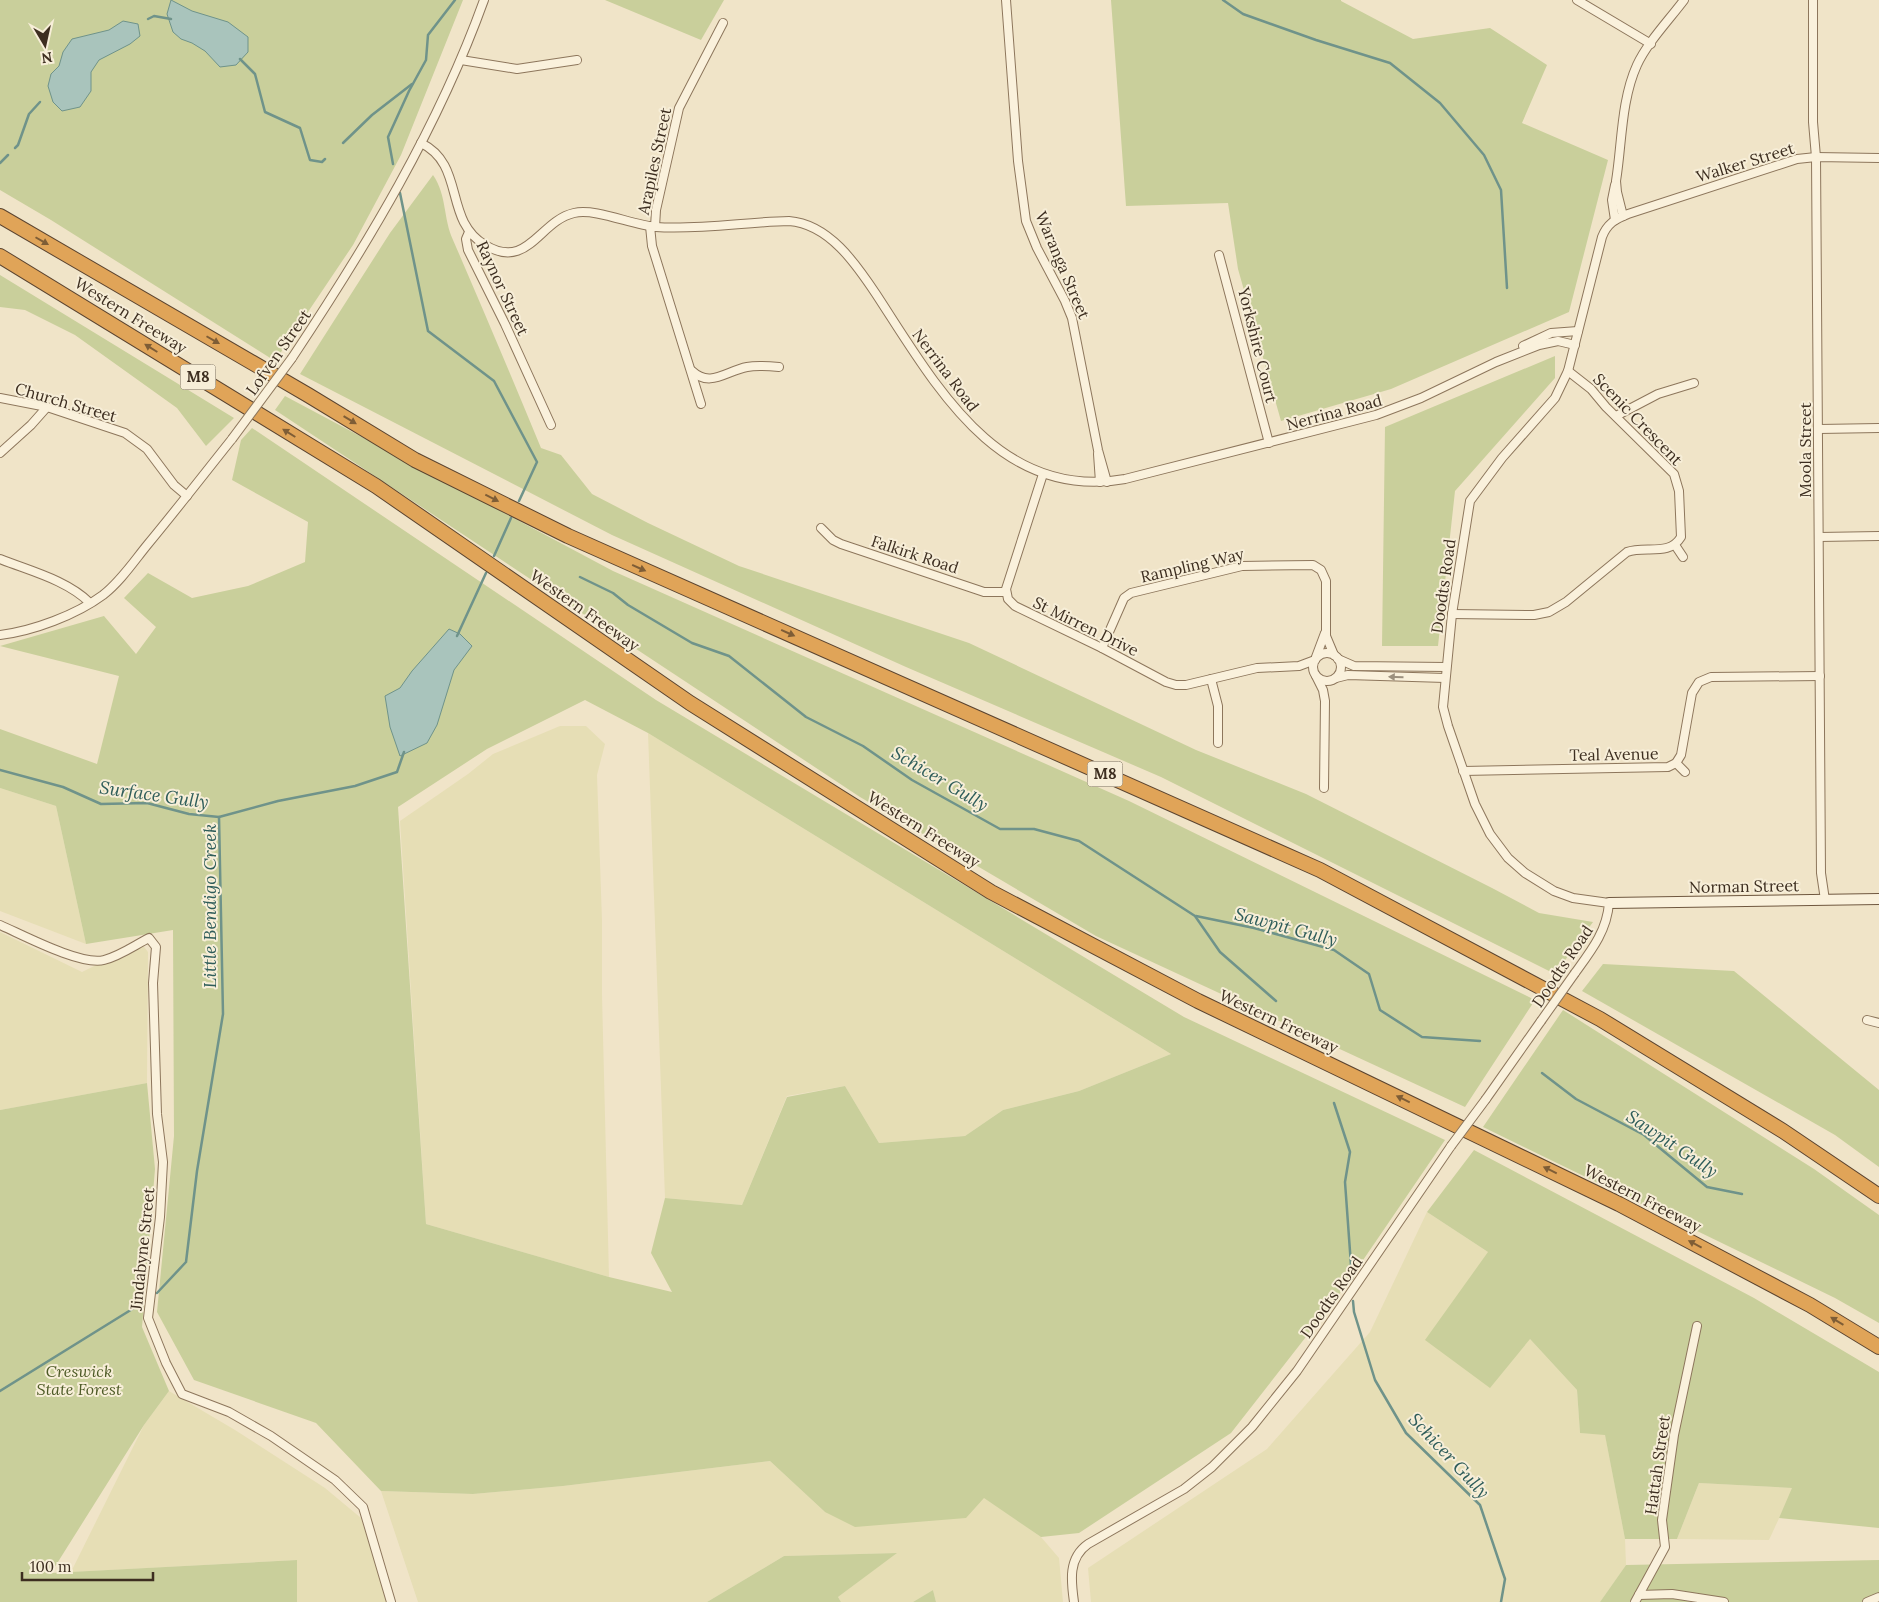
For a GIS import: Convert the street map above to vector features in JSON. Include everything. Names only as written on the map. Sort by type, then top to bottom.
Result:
[{"type":"highway","name":"Western Freeway","points":[[0,216],[416,460],[568,536],[1320,870],[1600,1019],[1783,1131],[1879,1196]]},
{"type":"highway","name":"Western Freeway","points":[[0,256],[376,486],[690,703],[991,892],[1198,1001],[1619,1204],[1810,1305],[1879,1347]]},
{"type":"street","name":"Lofven Street","points":[[0,635],[62,617],[104,594],[117,582],[232,439],[292,358],[367,241],[421,143],[461,60],[484,0]]},
{"type":"street","name":"Waranga Street","points":[[1006,0],[1018,161],[1026,221],[1037,248],[1072,318],[1103,482]]},
{"type":"street","points":[[1577,0],[1651,44]]},
{"type":"street","points":[[1623,216],[1616,190],[1626,109],[1632,81],[1639,62],[1684,0]]},
{"type":"street","name":"Moola Street","points":[[1813,0],[1813,122],[1816,157],[1821,873],[1825,900]]},
{"type":"street","name":"Arapiles Street","points":[[701,404],[652,246],[652,226],[679,108],[723,22]]},
{"type":"street","points":[[461,60],[517,70],[577,60]]},
{"type":"street","name":"Raynor Street","points":[[421,143],[436,152],[446,167],[459,213],[470,232],[466,238],[468,250],[505,324],[551,425]]},
{"type":"street","name":"Walker Street","points":[[1623,216],[1797,159],[1816,157],[1879,158]]},
{"type":"street","points":[[1615,220],[1612,197],[1617,176]]},
{"type":"street","name":"Nerrina Road","points":[[470,232],[488,247],[509,252],[526,248],[561,219],[577,212],[652,226],[790,221],[806,224],[819,231],[834,243],[856,265],[943,394],[986,440],[1002,453],[1043,474],[1070,481],[1103,482],[1125,479],[1359,420],[1399,408],[1496,362],[1547,334],[1578,331]]},
{"type":"street","name":"Doodts Road","points":[[1074,1602],[1072,1573],[1079,1552],[1088,1544],[1184,1489],[1223,1457],[1252,1427],[1297,1371],[1604,930],[1609,903],[1563,895],[1538,882],[1513,863],[1497,845],[1482,819],[1463,772],[1444,711],[1444,678],[1470,501],[1502,458],[1555,398],[1568,371],[1602,237],[1606,229],[1615,220],[1623,216]]},
{"type":"street","name":"Yorkshire Court","points":[[1219,255],[1270,443]]},
{"type":"street","name":"Nerrina Road","points":[[1496,362],[1547,342],[1558,341],[1575,345]]},
{"type":"street","points":[[692,371],[701,379],[708,379],[744,367],[779,367]]},
{"type":"street","name":"Scenic Crescent","points":[[1568,371],[1591,389],[1672,472],[1679,492],[1682,532],[1681,537],[1674,544]]},
{"type":"street","points":[[1616,416],[1658,394],[1694,383]]},
{"type":"street","name":"Church Street","points":[[0,398],[47,407],[114,429],[131,437],[147,449],[174,485],[187,496]]},
{"type":"street","points":[[0,453],[35,422],[47,407]]},
{"type":"street","points":[[1818,428],[1879,428]]},
{"type":"street","points":[[1006,592],[1043,474]]},
{"type":"street","name":"Falkirk Road","points":[[821,528],[834,541],[856,550],[984,592],[1006,592]]},
{"type":"street","points":[[1819,537],[1879,536]]},
{"type":"street","points":[[1452,614],[1534,615],[1549,612],[1562,608],[1627,552],[1638,549],[1664,549],[1674,544],[1683,557]]},
{"type":"street","points":[[0,559],[63,584],[80,594],[90,603]]},
{"type":"street","name":"Rampling Way","points":[[1102,648],[1124,598],[1131,593],[1242,566],[1308,564],[1321,570],[1326,581],[1326,629]]},
{"type":"street","name":"St Mirren Drive","points":[[1006,592],[1008,599],[1014,606],[1102,648],[1173,685],[1186,685],[1257,668],[1302,665],[1315,659]]},
{"type":"street","points":[[1325,701],[1328,691],[1341,667],[1327,640],[1326,629]]},
{"type":"street","points":[[1324,788],[1325,701],[1322,688],[1312,668],[1326,629]]},
{"type":"street","points":[[1315,659],[1325,653],[1354,666],[1446,667]]},
{"type":"street","name":"St Mirren Drive","points":[[1282,667],[1316,676]]},
{"type":"street","points":[[1316,676],[1324,681],[1351,675],[1444,678]]},
{"type":"street","name":"Teal Avenue","points":[[1463,772],[1668,767],[1676,762],[1683,750],[1692,692],[1703,679],[1720,676],[1820,676]]},
{"type":"street","points":[[1211,679],[1218,706],[1218,743]]},
{"type":"street","points":[[1676,762],[1685,772]]},
{"type":"street","name":"Norman Street","points":[[1609,903],[1879,899]]},
{"type":"street","name":"Jindabyne Street","points":[[0,924],[44,945],[91,961],[103,961],[149,938],[156,947],[154,982],[157,1114],[163,1162],[160,1217],[148,1318],[166,1363],[182,1394],[229,1412],[271,1436],[335,1480],[363,1507],[391,1602]]},
{"type":"street","points":[[1867,1020],[1879,1023]]},
{"type":"street","name":"Hattah Street","points":[[1637,1599],[1666,1547],[1662,1520],[1674,1435],[1697,1326]]},
{"type":"street","points":[[1637,1599],[1672,1594],[1724,1602]]},
{"type":"street","points":[[1867,1602],[1879,1597]]},
{"type":"shaded area","points":[[560,726],[586,726],[605,744],[597,775],[602,921],[609,1277],[426,1224],[400,821],[468,774],[493,754]]},
{"type":"shaded area","points":[[648,733],[1171,1054],[1079,1091],[1003,1110],[965,1136],[879,1143],[845,1086],[787,1096],[742,1205],[665,1198]]},
{"type":"shaded area","points":[[0,788],[56,806],[86,944],[0,911]]},
{"type":"shaded area","points":[[0,932],[82,972],[141,943],[148,952],[147,1083],[0,1110]]},
{"type":"shaded area","points":[[1427,1212],[1488,1252],[1530,1339],[1577,1390],[1580,1433],[1605,1434],[1625,1539],[1626,1565],[1600,1602],[1091,1602],[1088,1568],[1267,1449],[1370,1332]]},
{"type":"shaded area","points":[[169,1391],[235,1430],[325,1488],[361,1518],[388,1602],[297,1602],[296,1560],[71,1572],[144,1425]]},
{"type":"shaded area","points":[[770,1461],[825,1512],[984,1497],[1041,1537],[1059,1558],[1063,1602],[936,1602],[933,1590],[913,1602],[841,1602],[838,1597],[896,1553],[784,1556],[707,1602],[418,1602],[381,1491],[473,1494],[563,1486]]},
{"type":"shaded area","points":[[1699,1483],[1793,1488],[1769,1540],[1677,1539]]},
{"type":"green space","points":[[0,0],[463,0],[401,155],[353,245],[275,361],[0,190]]},
{"type":"green space","points":[[605,0],[724,0],[701,40]]},
{"type":"green space","points":[[1111,0],[1341,0],[1413,39],[1490,28],[1547,65],[1522,123],[1608,160],[1569,312],[1391,389],[1281,421],[1238,269],[1228,203],[1126,206]]},
{"type":"green space","points":[[433,175],[441,191],[453,240],[541,448],[561,455],[592,494],[739,566],[969,643],[1196,750],[1306,794],[1539,913],[1593,922],[1555,974],[1161,777],[906,667],[612,535],[300,374],[390,233]]},
{"type":"green space","points":[[0,275],[234,418],[206,446],[177,408],[75,335],[25,310],[0,307]]},
{"type":"green space","points":[[1555,356],[1555,378],[1455,491],[1438,646],[1382,646],[1385,427]]},
{"type":"green space","points":[[285,396],[613,571],[1129,801],[1535,1000],[1465,1107],[1096,936],[860,797],[275,410]]},
{"type":"green space","points":[[252,428],[656,700],[1184,1017],[1445,1140],[1344,1288],[1231,1433],[1079,1533],[1041,1537],[984,1498],[966,1518],[855,1527],[825,1512],[770,1461],[563,1486],[473,1494],[381,1491],[316,1423],[194,1380],[157,1312],[174,1136],[173,930],[86,944],[56,806],[0,788],[0,729],[97,764],[119,676],[0,646],[104,616],[136,654],[156,627],[124,598],[148,573],[192,598],[248,586],[305,562],[308,522],[232,480],[241,440]],"holes":[[[585,700],[648,733],[1171,1054],[1079,1091],[1003,1110],[965,1136],[879,1143],[845,1086],[787,1097],[742,1205],[665,1198],[651,1253],[672,1292],[609,1277],[426,1224],[398,807],[487,749]]]},
{"type":"green space","points":[[1603,964],[1734,971],[1879,1090],[1879,1167],[1835,1135],[1582,991]]},
{"type":"green space","points":[[1563,1010],[1814,1169],[1879,1215],[1879,1323],[1835,1298],[1483,1127]]},
{"type":"green space","name":"Creswick State Forest","points":[[147,1083],[155,1169],[142,1327],[169,1391],[144,1425],[51,1573],[297,1560],[297,1602],[0,1602],[0,1110]]},
{"type":"green space","points":[[1474,1150],[1754,1298],[1879,1372],[1879,1528],[1779,1518],[1792,1488],[1699,1483],[1677,1539],[1625,1539],[1605,1435],[1580,1433],[1577,1390],[1530,1339],[1490,1388],[1425,1340],[1488,1252],[1427,1212]]},
{"type":"green space","points":[[897,1553],[838,1597],[841,1602],[707,1602],[784,1556]]},
{"type":"green space","points":[[1879,1560],[1879,1602],[1600,1602],[1626,1565]]},
{"type":"green space","points":[[933,1590],[936,1602],[913,1602]]},
{"type":"water","points":[[171,0],[192,11],[228,22],[248,37],[248,52],[236,65],[220,67],[205,51],[181,39],[173,32],[167,14]]},
{"type":"water","points":[[123,21],[138,24],[140,36],[130,44],[99,60],[91,72],[91,91],[80,107],[62,111],[53,102],[48,86],[51,74],[59,66],[63,52],[72,39],[109,30]]},
{"type":"water","points":[[449,629],[460,634],[472,646],[454,670],[437,725],[427,743],[400,756],[390,727],[385,696],[400,688],[412,671]]},
{"type":"waterway","name":"Little Bendigo Creek","points":[[393,164],[388,137],[409,91],[426,60],[428,35],[455,0]]},
{"type":"waterway","points":[[1223,0],[1243,14],[1316,40],[1390,63],[1440,103],[1484,155],[1501,190],[1507,288]]},
{"type":"waterway","points":[[148,19],[154,16],[171,19]]},
{"type":"waterway","points":[[240,59],[255,74],[265,112],[300,128],[310,160],[322,162],[325,159]]},
{"type":"waterway","points":[[343,143],[372,115],[412,84]]},
{"type":"waterway","points":[[15,148],[18,145],[29,114],[40,102]]},
{"type":"waterway","points":[[0,163],[8,155]]},
{"type":"waterway","name":"Little Bendigo Creek","points":[[400,193],[428,331],[494,381],[537,462],[519,501]]},
{"type":"waterway","name":"Little Bendigo Creek","points":[[494,556],[511,518]]},
{"type":"waterway","name":"Little Bendigo Creek","points":[[457,636],[486,573]]},
{"type":"waterway","name":"Schicer Gully","points":[[580,577],[613,593],[628,605],[692,643],[729,656],[806,717],[863,746],[912,780],[1000,829],[1034,829],[1079,841],[1195,916],[1220,952],[1276,1001]]},
{"type":"waterway","name":"Little Bendigo Creek","points":[[157,1293],[186,1262],[197,1171],[223,1014],[219,817],[278,801],[355,786],[397,772],[404,752]]},
{"type":"waterway","name":"Surface Gully","points":[[0,770],[63,787],[101,804],[147,803],[189,814],[219,817]]},
{"type":"waterway","name":"Sawpit Gully","points":[[1196,916],[1254,928],[1334,950],[1369,974],[1380,1010],[1422,1037],[1480,1041]]},
{"type":"waterway","name":"Sawpit Gully","points":[[1542,1073],[1576,1099],[1644,1135],[1707,1187],[1742,1194]]},
{"type":"waterway","name":"Schicer Gully","points":[[1334,1103],[1350,1152],[1345,1182],[1352,1279]]},
{"type":"waterway","name":"Schicer Gully","points":[[1353,1301],[1354,1312],[1375,1380],[1406,1433],[1480,1505],[1505,1579],[1501,1602]]},
{"type":"waterway","name":"Little Bendigo Creek","points":[[0,1391],[142,1303]]}]
